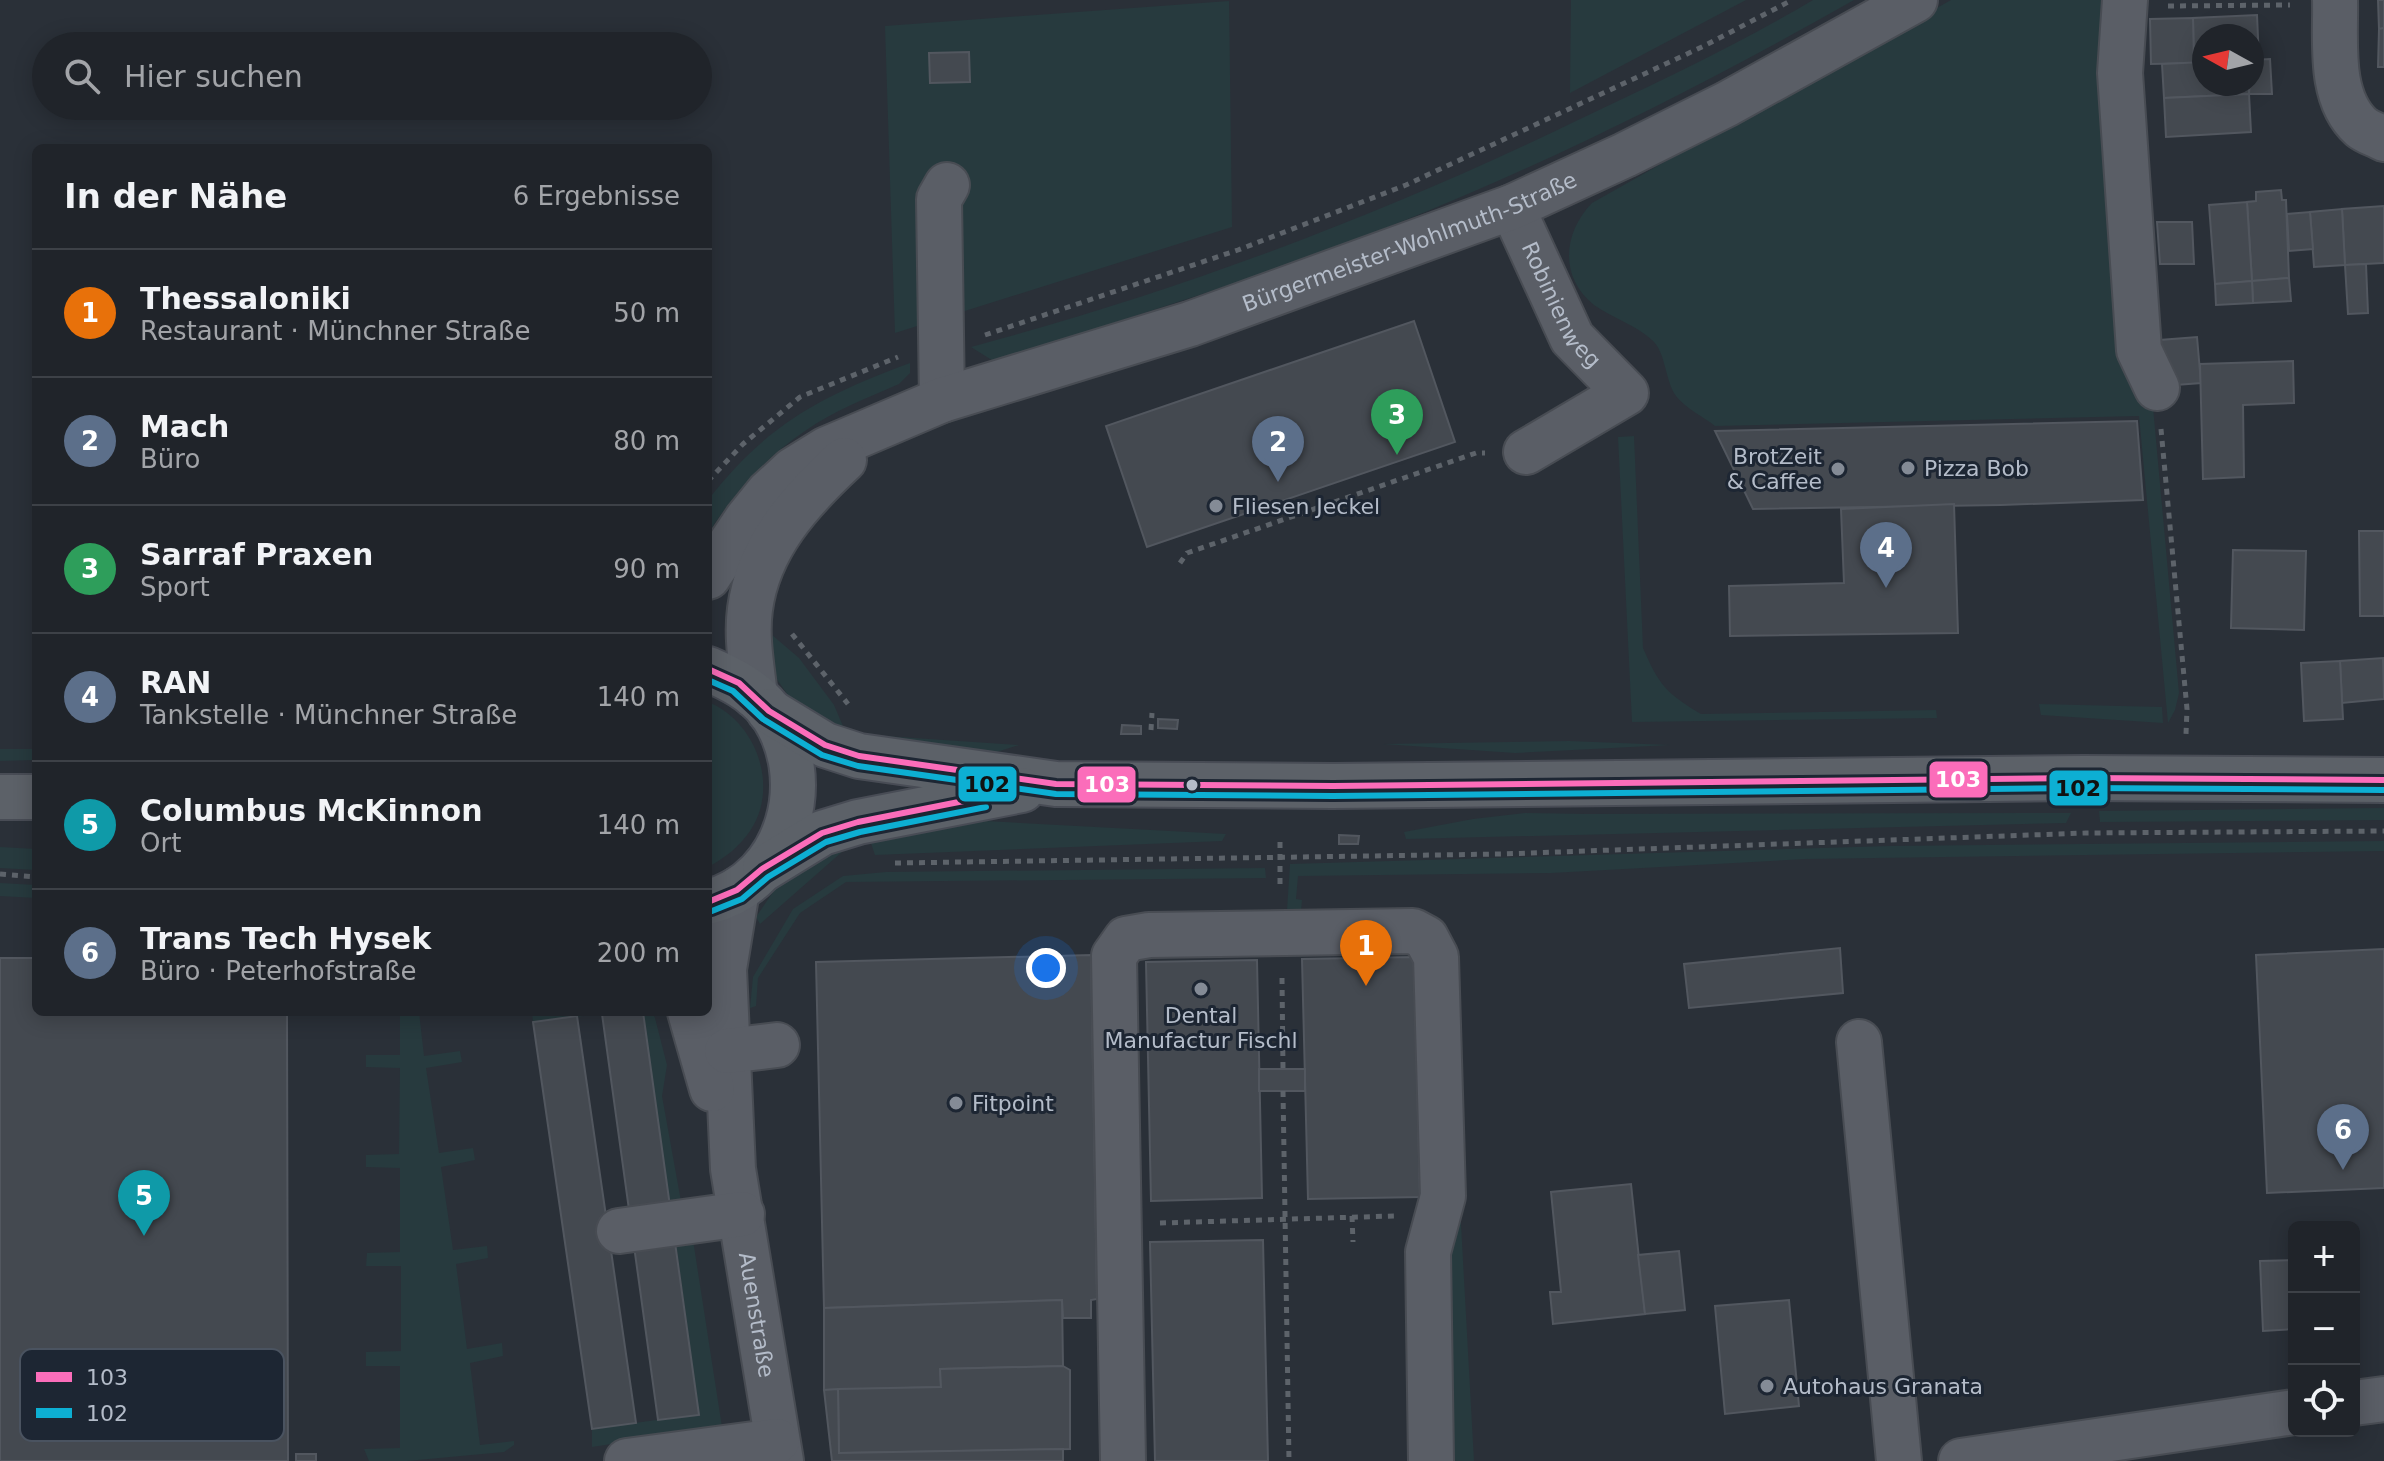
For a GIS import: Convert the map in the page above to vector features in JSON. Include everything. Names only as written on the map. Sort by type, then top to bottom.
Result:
[{"type":"main road","points":[[712,671],[739,683],[762,704],[825,745],[859,756],[1056,784],[1333,786],[2084,778],[2384,780]]},
{"type":"main road","points":[[736,887],[775,851],[790,820],[795,786],[788,747],[762,704]]},
{"type":"main road","points":[[736,887],[822,833],[858,822],[1056,784]]},
{"type":"main road","points":[[0,797],[32,797]]},
{"type":"street","name":"Bürgermeister-Wohlmuth-Straße","points":[[712,571],[747,519],[781,480],[827,449],[942,400],[1190,324],[1512,207],[1727,104],[1915,0]]},
{"type":"street","points":[[2335,2],[2336,64],[2343,101],[2362,128],[2384,139]]},
{"type":"street","points":[[2140,3],[2120,73],[2139,350],[2157,388]]},
{"type":"street","points":[[942,400],[939,199],[947,185]]},
{"type":"street","name":"Robinienweg","points":[[1512,207],[1572,338],[1626,393],[1526,452]]},
{"type":"street","name":"Bürgermeister-Wohlmuth-Straße","points":[[762,704],[750,642],[750,609],[762,563],[786,520],[817,486],[882,426]]},
{"type":"street","name":"Auenstraße","points":[[733,1169],[724,969],[736,887]]},
{"type":"street","points":[[1123,1461],[1114,956],[1126,939],[1149,935],[1413,931],[1426,938],[1436,957],[1443,1196],[1428,1252],[1431,1461]]},
{"type":"street","name":"Auenstraße","points":[[691,1016],[733,1169],[779,1451]]},
{"type":"street","points":[[1859,1042],[1899,1461]]},
{"type":"street","points":[[727,1051],[777,1045]]},
{"type":"street","points":[[619,1231],[742,1214]]},
{"type":"street","points":[[2360,1402],[2384,1399]]},
{"type":"street","points":[[1961,1461],[2118,1450],[2288,1413]]},
{"type":"street","points":[[627,1461],[779,1451]]},
{"type":"path","points":[[712,477],[743,444],[800,397],[907,354],[975,339],[1223,255],[1406,185],[1704,46],[1792,0]]},
{"type":"path","points":[[2140,3],[2335,2]]},
{"type":"path","points":[[2157,388],[2187,709],[2186,739]]},
{"type":"path","points":[[1180,563],[1187,553],[1476,453],[1526,452]]},
{"type":"path","points":[[1387,483],[1390,493]]},
{"type":"path","points":[[1273,532],[1274,523]]},
{"type":"path","points":[[1151,730],[1152,713]]},
{"type":"path","points":[[887,863],[1502,854],[2101,833],[2384,831]]},
{"type":"path","points":[[1280,842],[1280,858]]},
{"type":"path","points":[[0,874],[32,877]]},
{"type":"path","points":[[1280,934],[1283,1069]]},
{"type":"path","points":[[1283,1091],[1289,1461]]},
{"type":"path","points":[[1119,1222],[1438,1215]]},
{"type":"path","points":[[1352,1216],[1353,1242]]},
{"type":"green space","points":[[1571,0],[1746,0],[1570,93]]},
{"type":"green space","points":[[1813,0],[1854,0],[1725,71],[1593,137],[1460,198],[1242,281],[995,362],[971,347],[1203,276],[1354,219],[1503,155],[1636,92],[1726,48]]},
{"type":"green space","points":[[1951,0],[2116,0],[2179,693],[2168,723],[2139,416],[1715,426],[1676,396],[1657,345],[1639,330],[1594,305],[1583,294],[1570,268],[1569,255],[1575,228],[1592,203]]},
{"type":"green space","points":[[1229,1],[1232,227],[895,333],[885,26]]},
{"type":"green space","points":[[910,363],[910,373],[899,384],[827,417],[777,452],[739,491],[712,528],[712,495],[752,451],[798,415],[849,388]]},
{"type":"green space","points":[[1634,436],[1643,648],[1659,680],[1671,694],[1701,714],[1936,710],[1937,718],[1632,722],[1618,437]]},
{"type":"green space","points":[[765,629],[799,658],[834,705],[848,738],[797,708],[776,678]]},
{"type":"green space","points":[[712,704],[739,724],[758,757],[763,776],[759,814],[746,837],[712,865]]},
{"type":"green space","points":[[2039,704],[2162,707],[2163,723],[2041,715]]},
{"type":"green space","points":[[869,735],[1019,745],[984,756],[867,748]]},
{"type":"green space","points":[[1569,741],[1670,745],[1515,753],[1383,744]]},
{"type":"green space","points":[[0,749],[32,749],[32,760],[0,761]]},
{"type":"green space","points":[[2384,808],[2384,820],[2100,822],[2099,811]]},
{"type":"green space","points":[[1525,813],[2071,813],[2066,823],[1406,839],[1404,832]]},
{"type":"green space","points":[[967,820],[1226,834],[1222,841],[875,855],[867,831]]},
{"type":"green space","points":[[845,840],[843,851],[760,924],[756,917],[777,886]]},
{"type":"green space","points":[[2384,841],[2384,851],[1805,859],[1551,873],[1298,876],[1296,899],[1302,900],[1301,911],[1287,910],[1290,864],[1890,846]]},
{"type":"green space","points":[[0,847],[32,849],[32,870],[0,868]]},
{"type":"green space","points":[[1265,868],[1266,878],[846,882],[800,913],[758,978],[756,1006],[750,1008],[753,977],[793,909],[843,876],[886,872]]},
{"type":"green space","points":[[0,883],[32,885],[32,898],[0,896]]},
{"type":"green space","points":[[400,1016],[419,1016],[424,1056],[460,1051],[462,1062],[426,1068],[439,1153],[473,1148],[475,1160],[441,1167],[453,1250],[487,1246],[488,1258],[456,1264],[467,1349],[502,1343],[503,1356],[470,1363],[480,1445],[514,1441],[514,1445],[504,1452],[407,1461],[369,1461],[364,1449],[400,1448],[400,1366],[366,1366],[366,1352],[401,1351],[401,1266],[366,1266],[367,1253],[400,1252],[400,1168],[366,1167],[366,1155],[399,1154],[400,1068],[366,1067],[366,1055],[400,1055]]},
{"type":"green space","points":[[532,1016],[584,1016],[533,1022]]},
{"type":"green space","points":[[644,1016],[655,1018],[667,1065],[662,1096],[682,1207],[670,1208]]},
{"type":"green space","points":[[1460,1206],[1474,1461],[1451,1461],[1443,1268]]},
{"type":"green space","points":[[693,1240],[722,1427],[592,1447],[592,1429],[699,1414],[676,1243]]},
{"type":"building","points":[[2378,0],[2384,0],[2384,28],[2379,29]]},
{"type":"building","points":[[2257,15],[2257,24],[2193,24],[2193,18]]},
{"type":"building","points":[[2193,18],[2192,63],[2151,64],[2150,19]]},
{"type":"building","points":[[2384,28],[2384,67],[2378,67],[2379,29]]},
{"type":"building","points":[[969,52],[970,82],[930,83],[929,53]]},
{"type":"building","points":[[2264,59],[2270,59],[2272,94],[2264,94]]},
{"type":"building","points":[[2192,63],[2192,96],[2206,96],[2164,98],[2162,64]]},
{"type":"building","points":[[2249,96],[2251,132],[2166,137],[2164,98]]},
{"type":"building","points":[[2281,190],[2282,200],[2286,200],[2289,278],[2252,281],[2247,202],[2256,201],[2256,192]]},
{"type":"building","points":[[2247,202],[2252,281],[2215,284],[2209,205]]},
{"type":"building","points":[[2384,206],[2384,263],[2345,265],[2342,209]]},
{"type":"building","points":[[2342,209],[2345,265],[2314,267],[2310,212]]},
{"type":"building","points":[[2310,212],[2313,249],[2289,251],[2287,214]]},
{"type":"building","points":[[2157,222],[2192,222],[2194,264],[2160,264]]},
{"type":"building","points":[[2366,264],[2368,313],[2348,314],[2345,265]]},
{"type":"building","points":[[2289,278],[2291,301],[2253,303],[2252,281]]},
{"type":"building","points":[[2252,281],[2253,303],[2216,305],[2215,284]]},
{"type":"building","points":[[1414,321],[1455,442],[1147,547],[1106,426]]},
{"type":"building","points":[[2197,337],[2201,383],[2163,386],[2160,340]]},
{"type":"building","points":[[2293,361],[2294,403],[2243,405],[2244,477],[2203,479],[2200,364]]},
{"type":"building","points":[[2137,421],[2143,500],[2001,505],[1753,509],[1715,431]]},
{"type":"building","points":[[1954,504],[1958,633],[1730,636],[1729,586],[1844,583],[1841,509]]},
{"type":"building","points":[[2359,531],[2384,531],[2384,616],[2360,616]]},
{"type":"building","points":[[2233,550],[2306,551],[2304,630],[2231,628]]},
{"type":"building","points":[[2383,658],[2384,699],[2342,703],[2340,661]]},
{"type":"building","points":[[2340,661],[2343,719],[2304,721],[2301,663]]},
{"type":"building","points":[[1158,719],[1178,720],[1177,729],[1158,728]]},
{"type":"building","points":[[1122,725],[1141,726],[1141,734],[1121,734]]},
{"type":"building","points":[[1339,835],[1359,836],[1358,844],[1339,844]]},
{"type":"building","points":[[1840,948],[1843,993],[1689,1008],[1684,964]]},
{"type":"building","points":[[2384,949],[2384,1188],[2267,1193],[2256,955]]},
{"type":"building","name":"Fitpoint","points":[[1091,955],[1097,1299],[1091,1300],[1091,1318],[1063,1318],[1062,1300],[824,1308],[816,962]]},
{"type":"building","points":[[1414,957],[1420,1197],[1308,1199],[1302,959]]},
{"type":"building","points":[[0,958],[32,958],[32,1016],[287,1016],[288,1461],[0,1461]]},
{"type":"building","points":[[1257,960],[1262,1198],[1151,1201],[1146,962]]},
{"type":"building","points":[[577,1016],[636,1423],[592,1429],[533,1022]]},
{"type":"building","points":[[602,1016],[644,1016],[699,1415],[658,1420]]},
{"type":"building","points":[[1259,1069],[1305,1069],[1305,1091],[1259,1091]]},
{"type":"building","points":[[1631,1184],[1645,1314],[1553,1324],[1550,1292],[1561,1292],[1551,1192]]},
{"type":"building","points":[[1263,1240],[1268,1461],[1155,1461],[1150,1242]]},
{"type":"building","points":[[1679,1251],[1685,1310],[1645,1314],[1638,1255]]},
{"type":"building","points":[[2288,1260],[2288,1329],[2263,1331],[2260,1261]]},
{"type":"building","points":[[1062,1300],[1063,1366],[940,1369],[941,1387],[824,1390],[824,1308]]},
{"type":"building","points":[[1789,1300],[1799,1406],[1725,1414],[1715,1306]]},
{"type":"building","points":[[1063,1366],[1070,1370],[1070,1449],[839,1453],[838,1389],[941,1387],[940,1369]]},
{"type":"building","points":[[838,1389],[839,1453],[1063,1449],[1063,1461],[832,1461],[824,1390]]},
{"type":"building","points":[[296,1454],[316,1454],[316,1461],[296,1461]]},
{"type":"transit line","name":"103","points":[[712,671],[739,683],[769,711],[825,745],[859,756],[1056,784],[1333,786],[2084,778],[2384,780]]},
{"type":"transit line","name":"102","points":[[712,682],[733,691],[763,719],[822,755],[858,766],[1056,794],[1333,796],[2084,788],[2384,790]]},
{"type":"transit line","name":"103","points":[[712,900],[737,890],[762,869],[822,833],[858,822],[984,797]]},
{"type":"transit line","name":"102","points":[[712,911],[742,899],[768,877],[826,842],[860,832],[986,807]]},
{"type":"place","name":"Sarraf Praxen","points":[[1397,455]]},
{"type":"place","name":"Pizza Bob","points":[[1908,468]]},
{"type":"place","name":"BrotZeit & Caffee","points":[[1838,469]]},
{"type":"place","name":"Mach","points":[[1278,482]]},
{"type":"place","name":"Fliesen Jeckel","points":[[1216,506]]},
{"type":"place","name":"RAN","points":[[1886,588]]},
{"type":"place","name":"Thessaloniki","points":[[1366,986]]},
{"type":"place","name":"Dental Manufactur Fischl","points":[[1201,989]]},
{"type":"place","name":"Fitpoint","points":[[956,1103]]},
{"type":"place","name":"Trans Tech Hysek","points":[[2343,1170]]},
{"type":"place","name":"Columbus McKinnon","points":[[144,1236]]},
{"type":"place","name":"Autohaus Granata","points":[[1767,1386]]}]
